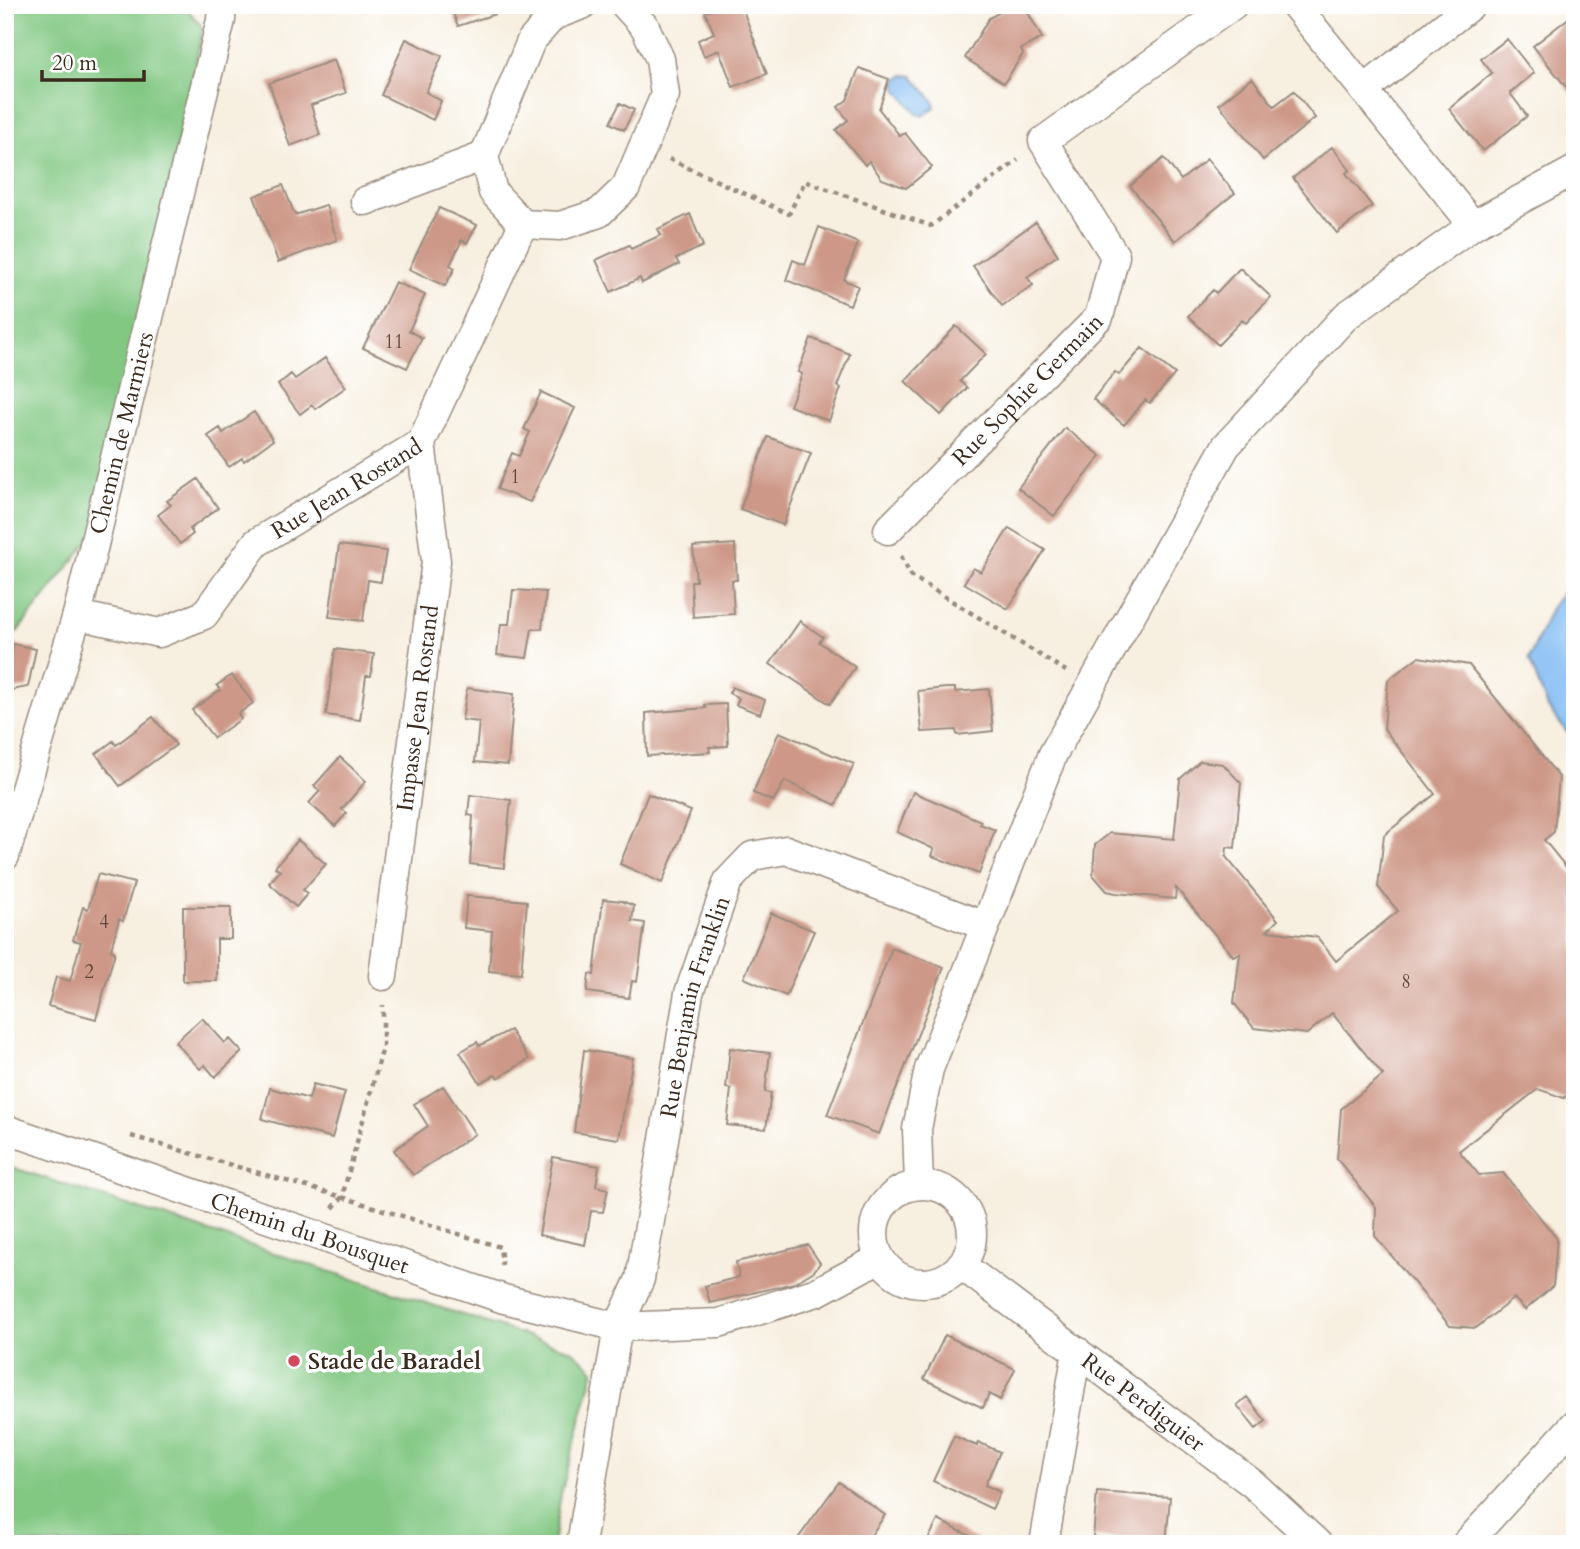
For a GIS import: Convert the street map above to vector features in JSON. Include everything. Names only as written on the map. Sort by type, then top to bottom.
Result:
[{"type":"street","name":"Chemin de Marmiers","points":[[5,856],[78,615],[218,34],[222,5]]},
{"type":"street","points":[[582,5],[551,11],[531,41],[484,156],[493,192],[523,225],[560,226],[599,213],[626,187],[665,95],[660,59],[645,27],[625,5]]},
{"type":"street","points":[[1043,141],[1233,5]]},
{"type":"street","points":[[1295,5],[1473,225]]},
{"type":"street","points":[[1364,90],[1471,5]]},
{"type":"street","name":"Rue Sophie Germain","points":[[888,530],[1099,317],[1115,256],[1043,141]]},
{"type":"street","points":[[365,201],[484,156]]},
{"type":"street","points":[[919,1185],[917,1129],[929,1069],[1053,754],[1226,446],[1346,316],[1473,225],[1575,170]]},
{"type":"street","name":"Rue Jean Rostand","points":[[78,615],[159,633],[204,615],[256,543],[421,443],[523,225]]},
{"type":"street","name":"Impasse Jean Rostand","points":[[383,976],[436,561],[421,443]]},
{"type":"street","name":"Rue Benjamin Franklin","points":[[618,1327],[640,1279],[689,993],[728,881],[752,856],[786,850],[985,926]]},
{"type":"street","name":"Chemin du Bousquet","points":[[5,1129],[505,1299],[618,1327],[719,1323],[817,1292],[880,1258]]},
{"type":"street","points":[[919,1185],[947,1191],[958,1199],[967,1211],[972,1225],[969,1253],[949,1276],[935,1282],[918,1283],[903,1279],[890,1270],[880,1258],[874,1238],[874,1225],[880,1210],[898,1192],[919,1185]]},
{"type":"street","name":"Rue Perdiguier","points":[[961,1265],[1253,1484],[1318,1544]]},
{"type":"street","points":[[581,1544],[618,1327]]},
{"type":"street","points":[[1044,1544],[1077,1351]]},
{"type":"street","points":[[1466,1544],[1575,1424]]},
{"type":"path","points":[[643,148],[789,214],[805,181],[931,226],[1043,141]]},
{"type":"path","points":[[888,530],[911,576],[1091,687]]},
{"type":"path","points":[[313,1235],[342,1196],[383,1047],[383,976]]},
{"type":"path","points":[[119,1132],[342,1196],[500,1248],[505,1299]]},
{"type":"green space","points":[[5,5],[184,5],[203,28],[93,535],[17,632],[5,635]]},
{"type":"green space","name":"Stade de Baradel","points":[[5,1165],[573,1351],[594,1370],[561,1494],[553,1544],[5,1544]]},
{"type":"water","points":[[904,75],[913,76],[933,100],[935,107],[923,116],[917,114],[897,89],[897,80]]},
{"type":"water","points":[[1575,577],[1575,742],[1548,708],[1529,659],[1551,608]]},
{"type":"building","points":[[450,5],[492,5],[495,14],[458,26]]},
{"type":"building","points":[[724,5],[741,5],[767,74],[733,87],[719,50],[704,56],[698,40],[714,33],[705,12]]},
{"type":"building","points":[[1013,5],[1024,5],[1042,38],[1021,49],[1023,54],[1004,83],[965,58],[989,18]]},
{"type":"building","points":[[1575,13],[1575,98],[1533,46]]},
{"type":"building","points":[[406,39],[442,56],[426,92],[441,101],[433,120],[381,95]]},
{"type":"building","points":[[1507,39],[1534,73],[1510,93],[1527,116],[1483,151],[1449,109],[1492,73],[1481,59]]},
{"type":"building","points":[[334,60],[346,93],[311,105],[320,135],[290,146],[269,83]]},
{"type":"building","points":[[859,68],[889,79],[879,109],[900,136],[905,133],[932,167],[906,188],[882,179],[869,161],[865,165],[836,130],[848,120],[838,107],[847,100]]},
{"type":"building","points":[[1252,78],[1274,106],[1294,91],[1315,118],[1263,160],[1219,104]]},
{"type":"building","points":[[620,103],[634,110],[624,130],[610,123]]},
{"type":"building","points":[[1332,147],[1350,170],[1346,173],[1372,206],[1337,233],[1293,178]]},
{"type":"building","points":[[1164,158],[1181,180],[1207,159],[1235,193],[1175,241],[1130,186]]},
{"type":"building","points":[[283,185],[295,215],[326,205],[337,240],[278,262],[254,196]]},
{"type":"building","points":[[439,208],[477,225],[467,243],[462,240],[450,265],[455,268],[445,286],[409,269]]},
{"type":"building","points":[[690,214],[703,246],[676,259],[679,264],[642,283],[640,278],[611,292],[596,260],[629,245],[631,249],[661,235],[658,229]]},
{"type":"building","points":[[1036,222],[1058,255],[1027,277],[1033,285],[1002,306],[973,266]]},
{"type":"building","points":[[819,227],[858,243],[844,280],[858,286],[850,305],[786,280],[793,260],[805,265]]},
{"type":"building","points":[[1240,268],[1271,297],[1246,323],[1242,320],[1218,345],[1188,316],[1213,290],[1216,293]]},
{"type":"building","points":[[395,282],[425,295],[409,331],[422,338],[407,368],[363,348]]},
{"type":"building","points":[[956,326],[986,354],[960,381],[967,388],[941,415],[905,381]]},
{"type":"building","points":[[811,338],[850,354],[837,386],[841,388],[829,421],[790,406],[802,374],[798,372]]},
{"type":"building","points":[[1142,348],[1175,374],[1150,403],[1145,400],[1124,425],[1093,399],[1115,372],[1119,375]]},
{"type":"building","points":[[325,358],[346,387],[315,409],[312,405],[300,414],[278,385],[291,374],[295,379]]},
{"type":"building","points":[[541,392],[575,408],[530,502],[497,489],[512,453],[519,456],[530,432],[524,429]]},
{"type":"building","points":[[254,412],[273,440],[244,461],[242,458],[229,467],[208,436],[220,428],[223,433]]},
{"type":"building","points":[[1065,428],[1101,456],[1054,516],[1018,488]]},
{"type":"building","points":[[768,437],[811,453],[783,525],[740,509]]},
{"type":"building","points":[[198,479],[218,508],[190,529],[193,534],[180,544],[158,515],[171,505],[167,501]]},
{"type":"building","points":[[1009,528],[1045,550],[1008,609],[964,583],[973,568],[981,572]]},
{"type":"building","points":[[735,544],[737,580],[732,580],[734,614],[693,617],[691,581],[696,581],[693,547]]},
{"type":"building","points":[[339,545],[386,551],[381,582],[368,580],[363,621],[329,617]]},
{"type":"building","points":[[513,590],[546,592],[542,629],[532,629],[527,658],[497,655],[501,624],[509,624]]},
{"type":"building","points":[[800,621],[823,637],[819,642],[855,667],[830,704],[770,664]]},
{"type":"building","points":[[13,644],[36,649],[28,687],[5,691],[5,656],[11,655]]},
{"type":"building","points":[[335,649],[374,654],[371,676],[366,676],[360,720],[326,715]]},
{"type":"building","points":[[1418,657],[1469,665],[1559,777],[1554,832],[1544,840],[1575,878],[1575,1017],[1567,1023],[1575,1033],[1575,1088],[1564,1098],[1538,1089],[1459,1151],[1479,1175],[1503,1173],[1557,1238],[1553,1286],[1525,1310],[1514,1298],[1476,1328],[1450,1326],[1375,1236],[1376,1207],[1337,1159],[1341,1109],[1383,1075],[1332,1013],[1307,1034],[1254,1028],[1234,1003],[1240,953],[1233,956],[1176,888],[1175,899],[1116,893],[1107,891],[1093,875],[1095,845],[1110,833],[1174,839],[1180,779],[1200,761],[1223,764],[1241,783],[1235,848],[1227,847],[1226,857],[1278,920],[1267,931],[1317,937],[1336,961],[1398,911],[1378,887],[1384,835],[1435,794],[1384,729],[1388,680]]},
{"type":"building","points":[[232,675],[253,703],[238,714],[241,719],[214,738],[192,710],[220,690],[217,685]]},
{"type":"building","points":[[732,687],[765,700],[760,714],[736,705],[739,698],[729,693]]},
{"type":"building","points":[[467,688],[514,694],[508,765],[475,762],[479,722],[462,720]]},
{"type":"building","points":[[955,688],[955,692],[989,689],[993,731],[957,735],[956,730],[922,732],[918,691]]},
{"type":"building","points":[[726,704],[728,746],[709,747],[710,752],[647,756],[646,713]]},
{"type":"building","points":[[153,717],[176,745],[120,786],[96,754],[113,741],[116,745]]},
{"type":"building","points":[[779,732],[854,764],[836,805],[785,781],[773,801],[753,793]]},
{"type":"building","points":[[340,757],[366,781],[342,809],[347,813],[335,826],[309,803],[320,791],[314,786]]},
{"type":"building","points":[[913,792],[981,821],[980,824],[995,830],[979,874],[932,856],[934,849],[897,832]]},
{"type":"building","points":[[648,794],[691,811],[662,883],[620,864]]},
{"type":"building","points":[[470,795],[511,800],[504,868],[470,864],[473,816],[468,815]]},
{"type":"building","points":[[298,840],[326,864],[303,890],[308,893],[296,907],[269,883],[280,871],[275,867]]},
{"type":"building","points":[[98,874],[134,883],[123,921],[119,919],[111,950],[115,952],[96,1019],[48,1006],[56,977],[70,981],[81,942],[73,940],[83,907],[88,909]]},
{"type":"building","points":[[467,896],[527,901],[521,974],[489,971],[492,931],[464,928]]},
{"type":"building","points":[[603,899],[622,901],[634,906],[632,921],[645,923],[637,982],[632,981],[629,998],[587,992],[589,974],[594,975]]},
{"type":"building","points":[[183,907],[231,907],[231,939],[217,939],[217,981],[183,981]]},
{"type":"building","points":[[771,913],[814,931],[786,996],[744,978]]},
{"type":"building","points":[[892,948],[944,967],[879,1134],[827,1115]]},
{"type":"building","points":[[202,1018],[225,1043],[230,1039],[242,1052],[215,1077],[205,1065],[200,1069],[175,1042]]},
{"type":"building","points":[[510,1030],[529,1059],[498,1078],[495,1075],[480,1083],[460,1052],[477,1042],[479,1046]]},
{"type":"building","points":[[730,1048],[770,1053],[765,1092],[771,1093],[766,1129],[727,1125],[731,1089],[726,1088]]},
{"type":"building","points":[[584,1050],[633,1058],[619,1139],[574,1132]]},
{"type":"building","points":[[313,1084],[345,1092],[332,1138],[262,1119],[270,1088],[309,1099]]},
{"type":"building","points":[[443,1086],[475,1134],[413,1175],[394,1150],[428,1126],[414,1104]]},
{"type":"building","points":[[553,1157],[599,1166],[596,1186],[608,1189],[603,1212],[591,1211],[585,1245],[539,1235]]},
{"type":"building","points":[[808,1245],[820,1263],[814,1271],[801,1279],[710,1303],[705,1286],[739,1277],[736,1262]]},
{"type":"building","points":[[945,1335],[1015,1369],[1000,1400],[989,1394],[983,1408],[924,1379]]},
{"type":"building","points":[[1247,1397],[1266,1421],[1256,1429],[1237,1405]]},
{"type":"building","points":[[954,1436],[977,1446],[978,1442],[1000,1452],[985,1485],[1000,1492],[992,1509],[933,1481]]},
{"type":"building","points":[[839,1482],[885,1515],[865,1544],[794,1544]]},
{"type":"building","points":[[1097,1492],[1170,1497],[1166,1544],[1093,1537]]},
{"type":"building","points":[[938,1520],[986,1544],[926,1544]]},
{"type":"place","name":"Stade de Baradel","points":[[294,1361]]}]
